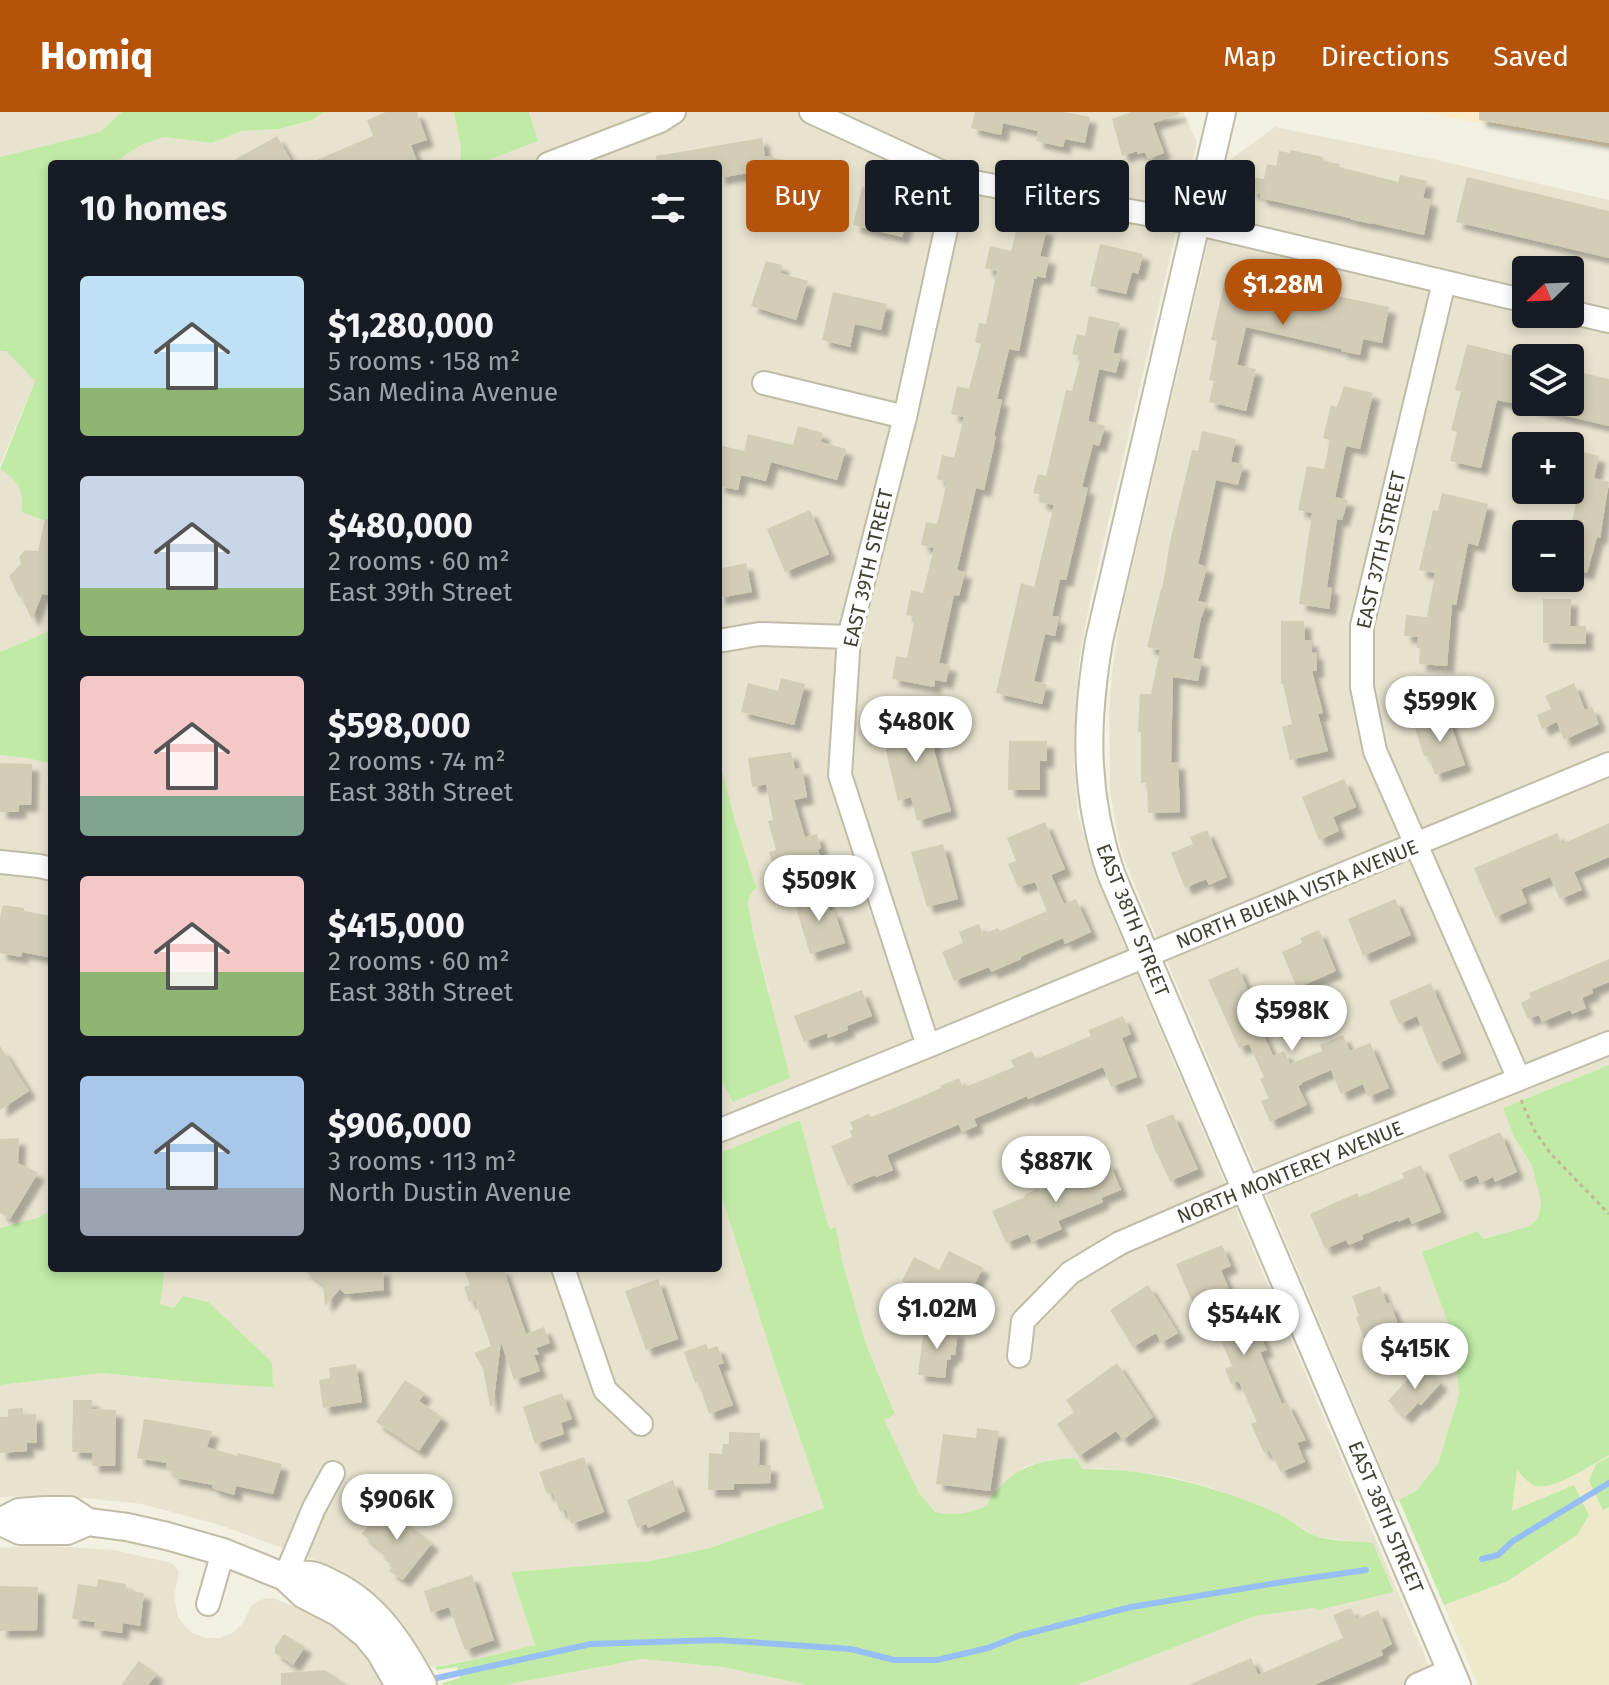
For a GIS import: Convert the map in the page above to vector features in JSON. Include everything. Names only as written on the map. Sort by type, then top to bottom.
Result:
[{"type":"street","points":[[558,160],[660,121],[674,112]]},
{"type":"street","points":[[811,112],[916,160]]},
{"type":"street","name":"EAST 38TH STREET","points":[[1210,160],[1222,112]]},
{"type":"street","points":[[979,183],[1145,214]]},
{"type":"street","name":"EAST 39TH STREET","points":[[928,1046],[840,775],[849,637],[905,417],[945,232]]},
{"type":"street","name":"EAST 38TH STREET","points":[[1193,232],[1092,682],[1090,779],[1100,841],[1111,874],[1454,1678]]},
{"type":"street","points":[[1233,232],[1512,298]]},
{"type":"street","name":"EAST 37TH STREET","points":[[1444,282],[1362,626],[1362,687],[1375,751],[1520,1089]]},
{"type":"street","points":[[1584,315],[1609,321]]},
{"type":"street","points":[[764,383],[905,417]]},
{"type":"street","points":[[722,640],[759,634],[849,637]]},
{"type":"street","name":"NORTH BUENA VISTA AVENUE","points":[[722,1129],[1609,764]]},
{"type":"street","points":[[0,862],[48,868]]},
{"type":"street","name":"NORTH MONTEREY AVENUE","points":[[1019,1356],[1023,1321],[1070,1273],[1120,1243],[1245,1189],[1520,1089],[1609,1043]]},
{"type":"street","points":[[564,1272],[605,1390],[641,1424]]},
{"type":"street","points":[[285,1577],[314,1508],[333,1473]]},
{"type":"street","points":[[0,1522],[19,1512],[70,1510],[88,1522],[167,1536],[223,1552],[285,1577],[304,1595],[339,1613],[366,1635],[399,1685]]},
{"type":"street","points":[[208,1604],[223,1552]]},
{"type":"street","points":[[285,1577],[313,1574],[346,1591],[372,1612],[394,1636],[423,1685]]},
{"type":"street","points":[[1417,1685],[1454,1678]]},
{"type":"path","points":[[1520,1089],[1534,1130],[1550,1153],[1609,1214]]},
{"type":"shaded area","points":[[0,112],[122,112],[100,132],[0,157]]},
{"type":"shaded area","points":[[324,112],[454,112],[460,160],[118,160],[141,145],[164,137],[212,143],[241,131],[281,129],[312,120]]},
{"type":"shaded area","points":[[529,112],[1183,112],[1197,142],[1193,160],[1145,160],[1145,232],[1176,232],[1091,596],[1079,660],[1074,765],[1078,814],[1096,878],[1437,1685],[1077,1685],[1255,1616],[1318,1610],[1394,1591],[1373,1543],[1317,1537],[1278,1513],[1212,1488],[1168,1476],[1101,1468],[1083,1469],[1075,1458],[1048,1460],[1024,1467],[988,1505],[975,1512],[956,1515],[935,1512],[919,1493],[883,1420],[895,1413],[866,1344],[836,1227],[830,1229],[827,1222],[800,1120],[722,1152],[722,1081],[733,1102],[769,992],[753,932],[748,903],[750,894],[722,772],[722,160],[488,160],[538,141]]},
{"type":"shaded area","points":[[1422,112],[1609,112],[1609,147]]},
{"type":"shaded area","points":[[1275,127],[1609,200],[1609,1065],[1503,1108],[1514,1137],[1532,1165],[1541,1201],[1538,1218],[1530,1226],[1482,1239],[1478,1231],[1423,1252],[1462,1358],[1456,1364],[1459,1395],[1438,1464],[1417,1490],[1396,1502],[1125,862],[1110,792],[1109,711],[1119,624],[1211,232],[1255,232],[1255,160],[1230,160]]},
{"type":"shaded area","points":[[0,351],[6,351],[35,380],[0,465]]},
{"type":"shaded area","points":[[0,469],[11,475],[21,490],[21,512],[48,522],[48,631],[0,652]]},
{"type":"shaded area","points":[[0,755],[48,763],[48,1212],[0,1228]]},
{"type":"shaded area","points":[[722,1198],[824,1508],[710,1548],[650,1561],[512,1572],[535,1645],[431,1667],[403,1623],[379,1599],[345,1574],[318,1561],[220,1525],[142,1504],[65,1496],[0,1497],[0,1385],[102,1373],[192,1382],[174,1308],[159,1304],[162,1272],[722,1272]]},
{"type":"shaded area","points":[[1609,1329],[1609,1457],[1596,1464],[1604,1509],[1609,1507],[1609,1685],[1478,1685],[1444,1605],[1509,1581],[1577,1535],[1589,1515],[1574,1485],[1512,1512],[1517,1469]]},
{"type":"shaded area","points":[[38,1545],[114,1550],[171,1563],[179,1573],[174,1597],[178,1617],[193,1633],[206,1638],[220,1638],[234,1632],[243,1623],[252,1605],[263,1599],[273,1598],[315,1615],[350,1640],[370,1663],[382,1685],[0,1685],[0,1548]]},
{"type":"shaded area","points":[[642,1659],[723,1667],[808,1685],[504,1685]]},
{"type":"green space","points":[[122,112],[324,112],[312,120],[280,129],[241,131],[212,143],[164,137],[141,145],[118,160],[48,160],[48,522],[21,512],[19,487],[0,469],[35,381],[6,351],[0,351],[0,157],[100,132]]},
{"type":"green space","points":[[454,112],[529,112],[538,141],[488,160],[460,160]]},
{"type":"green space","points":[[48,631],[48,763],[0,755],[0,652]]},
{"type":"green space","points":[[722,771],[756,888],[750,894],[748,903],[753,932],[790,1078],[733,1102],[722,1081]]},
{"type":"green space","points":[[1609,1065],[1609,1455],[1574,1475],[1545,1486],[1531,1484],[1517,1470],[1512,1511],[1574,1485],[1589,1515],[1577,1535],[1508,1581],[1444,1605],[1399,1500],[1417,1490],[1438,1464],[1459,1395],[1456,1363],[1461,1358],[1422,1252],[1478,1231],[1483,1239],[1530,1226],[1538,1218],[1541,1202],[1532,1165],[1514,1137],[1503,1108]]},
{"type":"green space","points":[[800,1120],[827,1222],[830,1229],[836,1227],[866,1344],[895,1414],[884,1420],[919,1493],[935,1512],[962,1513],[981,1508],[988,1505],[996,1491],[1011,1477],[1027,1467],[1045,1461],[1075,1458],[1083,1469],[1157,1475],[1229,1494],[1281,1515],[1318,1537],[1373,1543],[1394,1592],[1318,1610],[1255,1616],[1077,1685],[808,1685],[723,1667],[642,1659],[504,1685],[443,1685],[460,1678],[457,1667],[437,1670],[435,1667],[535,1645],[511,1572],[650,1561],[710,1548],[824,1508],[722,1198],[722,1152]]},
{"type":"green space","points":[[48,1212],[48,1272],[162,1272],[160,1304],[174,1308],[183,1296],[208,1302],[272,1362],[273,1387],[102,1373],[0,1385],[0,1228]]},
{"type":"green space","points":[[1609,1457],[1609,1507],[1603,1510],[1589,1481],[1596,1464]]},
{"type":"building","points":[[386,112],[417,112],[427,140],[411,145],[417,160],[316,160],[373,136],[367,120]]},
{"type":"building","points":[[975,112],[1065,112],[1090,117],[1085,143],[1065,139],[1063,147],[1036,141],[1038,131],[1003,123],[1001,135],[971,128]]},
{"type":"building","points":[[1131,112],[1179,112],[1153,123],[1164,153],[1148,159],[1145,152],[1138,154],[1137,151],[1122,156],[1112,119]]},
{"type":"building","points":[[1479,112],[1609,112],[1609,143],[1479,120]]},
{"type":"building","points":[[277,136],[291,160],[234,160]]},
{"type":"building","points":[[762,138],[765,156],[786,160],[746,160],[746,173],[722,177],[722,160],[656,160],[656,156]]},
{"type":"building","points":[[1291,150],[1323,157],[1323,161],[1340,164],[1339,167],[1398,182],[1400,175],[1427,181],[1423,198],[1431,200],[1424,235],[1260,198],[1260,194],[1255,193],[1255,178],[1264,179],[1267,164],[1276,166],[1279,151],[1290,153]]},
{"type":"building","points":[[1467,177],[1609,211],[1609,258],[1456,222]]},
{"type":"building","points":[[862,187],[865,188],[865,228],[853,225]]},
{"type":"building","points":[[882,232],[904,232],[902,237]]},
{"type":"building","points":[[1016,232],[1046,232],[1040,256],[1049,258],[1045,278],[1037,276],[1034,279],[1019,351],[1009,349],[997,399],[1002,400],[984,490],[976,488],[957,570],[965,572],[959,596],[954,595],[939,663],[950,665],[946,682],[935,680],[934,687],[892,679],[896,656],[907,658],[915,617],[906,615],[911,590],[923,593],[934,548],[921,545],[926,522],[937,524],[947,482],[937,479],[942,455],[954,458],[964,417],[951,414],[957,386],[969,389],[981,344],[975,342],[979,323],[986,324],[997,271],[985,268],[990,246],[1011,251]]},
{"type":"building","points":[[1100,244],[1143,254],[1138,274],[1132,272],[1126,294],[1090,286]]},
{"type":"building","points":[[766,261],[782,265],[780,273],[808,281],[796,320],[751,306]]},
{"type":"building","points":[[1227,272],[1279,284],[1280,280],[1305,286],[1304,289],[1389,307],[1382,343],[1363,339],[1360,355],[1246,327],[1237,365],[1256,369],[1246,411],[1209,402],[1214,381],[1209,380],[1217,341],[1211,340]]},
{"type":"building","points":[[833,292],[887,304],[881,330],[855,324],[850,347],[822,340]]},
{"type":"building","points":[[1089,316],[1120,323],[1113,353],[1121,354],[1116,373],[1099,369],[1088,421],[1105,426],[1099,446],[1093,444],[1082,487],[1088,488],[1066,580],[1060,579],[1052,616],[1059,617],[1055,636],[1045,634],[1034,681],[1047,684],[1042,704],[996,693],[1021,583],[1034,587],[1054,505],[1039,502],[1041,495],[1033,493],[1038,474],[1046,476],[1066,390],[1072,391],[1081,356],[1072,354],[1077,334],[1085,336]]},
{"type":"building","points":[[1467,344],[1512,355],[1512,403],[1497,400],[1481,468],[1450,461],[1457,432],[1451,430],[1461,391],[1455,390]]},
{"type":"building","points":[[1584,373],[1609,379],[1609,426],[1566,416],[1584,416]]},
{"type":"building","points":[[1344,386],[1373,393],[1360,449],[1346,446],[1335,497],[1348,500],[1342,520],[1337,519],[1327,587],[1332,588],[1329,609],[1299,604],[1312,513],[1298,510],[1307,466],[1324,469],[1330,440],[1323,438],[1331,405],[1337,407]]},
{"type":"building","points":[[798,426],[823,433],[821,442],[846,449],[837,480],[771,462],[766,481],[741,475],[738,490],[722,487],[722,446],[744,451],[748,434],[793,445]]},
{"type":"building","points":[[1202,431],[1236,439],[1231,462],[1243,464],[1238,485],[1216,480],[1198,564],[1207,567],[1198,601],[1207,603],[1193,658],[1202,660],[1198,681],[1173,677],[1171,763],[1178,762],[1180,812],[1148,813],[1147,782],[1141,783],[1141,732],[1138,732],[1140,694],[1151,694],[1160,650],[1147,647],[1192,450],[1198,451]]},
{"type":"building","points":[[1584,452],[1599,456],[1594,478],[1609,482],[1600,538],[1597,537],[1587,573],[1584,572],[1584,520],[1572,520],[1576,504],[1584,504]]},
{"type":"building","points":[[1442,493],[1488,504],[1478,546],[1468,543],[1456,605],[1452,604],[1447,666],[1419,664],[1418,637],[1404,636],[1406,615],[1427,617],[1435,573],[1419,570],[1433,510],[1438,511]]},
{"type":"building","points":[[810,510],[829,554],[785,572],[767,529]]},
{"type":"building","points":[[45,519],[48,519],[48,595],[42,594],[32,620],[9,576],[21,564],[19,557],[25,550],[38,551]]},
{"type":"building","points":[[746,563],[752,592],[722,597],[722,568]]},
{"type":"building","points":[[1543,599],[1571,599],[1570,626],[1586,626],[1586,644],[1543,643]]},
{"type":"building","points":[[1281,621],[1304,621],[1305,640],[1311,640],[1312,653],[1316,652],[1317,671],[1312,671],[1323,713],[1318,714],[1328,751],[1290,760],[1282,727],[1292,724],[1281,684]]},
{"type":"building","points":[[781,678],[805,684],[794,725],[741,712],[748,683],[778,691]]},
{"type":"building","points":[[1574,683],[1585,710],[1592,707],[1599,724],[1564,740],[1557,722],[1542,729],[1537,715],[1551,709],[1545,696]]},
{"type":"building","points":[[930,710],[935,754],[951,811],[917,821],[911,797],[898,801],[885,733],[894,732],[892,714]]},
{"type":"building","points":[[1447,714],[1465,765],[1435,775],[1428,755],[1424,756],[1414,725]]},
{"type":"building","points":[[1009,741],[1047,741],[1047,761],[1040,761],[1040,790],[1008,790]]},
{"type":"building","points":[[791,752],[795,769],[802,768],[807,797],[794,800],[805,837],[817,834],[821,861],[781,872],[779,864],[773,866],[769,852],[776,850],[768,821],[773,820],[766,784],[752,787],[748,758]]},
{"type":"building","points":[[0,763],[32,764],[31,805],[19,805],[19,812],[0,812]]},
{"type":"building","points":[[1344,779],[1356,807],[1333,817],[1339,831],[1319,840],[1302,797]]},
{"type":"building","points":[[1045,822],[1065,869],[1051,875],[1064,904],[1076,899],[1091,932],[1065,944],[1063,938],[991,972],[989,967],[954,981],[942,952],[963,943],[959,932],[979,924],[983,934],[998,928],[1000,931],[1047,911],[1035,882],[1018,887],[1008,864],[1016,861],[1007,838]]},
{"type":"building","points":[[1609,823],[1609,857],[1574,872],[1582,890],[1560,899],[1550,877],[1521,889],[1527,903],[1495,917],[1474,868],[1557,833],[1562,844]]},
{"type":"building","points":[[1207,830],[1227,877],[1209,885],[1206,879],[1185,888],[1171,853],[1193,844],[1190,837]]},
{"type":"building","points":[[943,844],[958,899],[927,907],[911,852]]},
{"type":"building","points":[[824,891],[845,943],[810,954],[794,901]]},
{"type":"building","points":[[1395,899],[1411,935],[1363,956],[1348,919]]},
{"type":"building","points":[[3,905],[48,915],[48,957],[22,952],[21,957],[0,953]]},
{"type":"building","points":[[1319,930],[1336,971],[1297,988],[1282,952],[1302,943],[1300,938]]},
{"type":"building","points":[[1609,959],[1609,982],[1592,989],[1593,993],[1582,998],[1586,1008],[1572,1014],[1570,1010],[1542,1022],[1539,1015],[1528,1019],[1521,1003],[1531,998],[1529,993]]},
{"type":"building","points":[[1238,967],[1254,1004],[1263,1000],[1269,1016],[1258,1021],[1273,1056],[1284,1051],[1290,1064],[1322,1051],[1320,1045],[1343,1035],[1350,1051],[1370,1043],[1389,1088],[1368,1097],[1363,1084],[1341,1094],[1331,1070],[1298,1086],[1307,1105],[1270,1122],[1261,1101],[1269,1098],[1260,1079],[1264,1077],[1249,1044],[1239,1048],[1208,980]]},
{"type":"building","points":[[1431,983],[1461,1053],[1437,1064],[1417,1016],[1399,1024],[1389,1001]]},
{"type":"building","points":[[862,990],[872,1016],[828,1038],[827,1033],[804,1042],[794,1016]]},
{"type":"building","points":[[1123,1016],[1131,1034],[1122,1038],[1137,1077],[1111,1087],[1103,1067],[974,1119],[977,1126],[962,1132],[957,1125],[887,1155],[893,1170],[848,1186],[831,1146],[852,1137],[850,1122],[904,1104],[959,1078],[963,1088],[1014,1067],[1011,1060],[1032,1051],[1036,1059],[1091,1036],[1088,1030]]},
{"type":"building","points":[[0,1046],[29,1091],[0,1110]]},
{"type":"building","points":[[1173,1114],[1198,1169],[1170,1181],[1146,1125]]},
{"type":"building","points":[[1500,1132],[1517,1172],[1495,1182],[1493,1177],[1480,1183],[1477,1175],[1460,1182],[1448,1155]]},
{"type":"building","points":[[19,1138],[18,1163],[38,1173],[10,1219],[0,1213],[0,1139]]},
{"type":"building","points":[[1109,1161],[1121,1190],[1101,1198],[1103,1202],[1058,1221],[1062,1229],[1032,1242],[1028,1234],[1006,1243],[992,1211],[1039,1188],[1040,1191]]},
{"type":"building","points":[[1421,1165],[1441,1212],[1412,1224],[1409,1217],[1398,1220],[1362,1235],[1363,1239],[1349,1245],[1346,1240],[1325,1249],[1310,1214],[1357,1193],[1359,1197],[1404,1178],[1402,1173]]},
{"type":"building","points":[[1222,1245],[1231,1266],[1221,1270],[1246,1330],[1256,1326],[1267,1350],[1260,1352],[1282,1404],[1287,1402],[1306,1440],[1297,1443],[1305,1462],[1281,1472],[1269,1450],[1264,1453],[1251,1424],[1257,1422],[1240,1384],[1238,1381],[1231,1384],[1225,1369],[1232,1366],[1213,1321],[1210,1322],[1202,1303],[1194,1306],[1176,1264]]},
{"type":"building","points":[[949,1251],[983,1268],[968,1296],[977,1301],[969,1316],[902,1281],[914,1257],[939,1270]]},
{"type":"building","points":[[307,1272],[383,1272],[384,1290],[345,1294],[340,1289],[325,1306],[323,1285]]},
{"type":"building","points":[[465,1272],[504,1272],[526,1334],[544,1327],[550,1343],[536,1348],[539,1354],[534,1355],[540,1371],[514,1380],[501,1342],[493,1406],[490,1406],[483,1368],[474,1353],[491,1346],[475,1300],[469,1302],[464,1287],[470,1285]]},
{"type":"building","points":[[658,1279],[678,1339],[646,1350],[625,1291]]},
{"type":"building","points":[[1148,1285],[1178,1333],[1161,1343],[1156,1333],[1133,1347],[1110,1310]]},
{"type":"building","points":[[1380,1286],[1405,1342],[1370,1355],[1352,1296]]},
{"type":"building","points":[[924,1327],[958,1331],[955,1355],[947,1360],[945,1378],[918,1375]]},
{"type":"building","points":[[706,1344],[708,1349],[717,1346],[724,1363],[718,1365],[733,1405],[709,1414],[684,1352]]},
{"type":"building","points":[[1117,1363],[1153,1417],[1123,1440],[1116,1431],[1079,1456],[1057,1424],[1074,1412],[1066,1400]]},
{"type":"building","points":[[356,1364],[362,1402],[323,1408],[319,1380],[330,1378],[329,1368]]},
{"type":"building","points":[[1421,1364],[1441,1383],[1405,1417],[1388,1401]]},
{"type":"building","points":[[405,1380],[425,1393],[419,1401],[442,1417],[419,1451],[376,1422]]},
{"type":"building","points":[[562,1393],[572,1419],[561,1423],[564,1434],[535,1444],[523,1407]]},
{"type":"building","points":[[73,1400],[92,1400],[92,1409],[116,1410],[115,1466],[92,1466],[92,1453],[72,1452]]},
{"type":"building","points":[[23,1408],[23,1415],[36,1414],[37,1443],[27,1443],[27,1451],[0,1453],[0,1417],[8,1417],[8,1409]]},
{"type":"building","points":[[144,1419],[212,1431],[207,1447],[282,1464],[273,1494],[236,1486],[234,1495],[212,1488],[213,1485],[172,1477],[173,1471],[166,1470],[167,1463],[137,1458]]},
{"type":"building","points":[[977,1428],[999,1431],[990,1491],[936,1484],[943,1434],[976,1438]]},
{"type":"building","points":[[729,1432],[760,1433],[759,1465],[771,1465],[770,1483],[734,1484],[734,1490],[708,1490],[709,1453],[722,1454],[723,1444],[729,1444]]},
{"type":"building","points":[[584,1457],[604,1512],[571,1524],[566,1509],[560,1512],[553,1492],[547,1494],[539,1472]]},
{"type":"building","points":[[673,1480],[685,1511],[648,1528],[646,1524],[637,1528],[627,1500]]},
{"type":"building","points":[[383,1506],[432,1543],[403,1580],[389,1571],[393,1566],[383,1558],[386,1554],[362,1534]]},
{"type":"building","points":[[472,1575],[494,1640],[465,1650],[449,1607],[431,1613],[424,1591]]},
{"type":"building","points":[[98,1579],[126,1584],[125,1590],[144,1593],[140,1626],[123,1623],[122,1633],[94,1629],[95,1622],[72,1619],[78,1584],[97,1587]]},
{"type":"building","points":[[0,1586],[38,1587],[37,1630],[0,1631]]},
{"type":"building","points":[[1351,1608],[1356,1619],[1378,1610],[1392,1644],[1381,1650],[1383,1655],[1314,1685],[1188,1685],[1251,1658],[1258,1675],[1343,1638],[1333,1615]]},
{"type":"building","points":[[284,1634],[305,1647],[293,1665],[275,1653],[275,1647]]},
{"type":"building","points":[[139,1661],[157,1674],[148,1685],[121,1685]]},
{"type":"building","points":[[325,1670],[347,1685],[281,1685],[281,1673]]},
{"type":"waterway","points":[[1482,1559],[1498,1555],[1513,1541],[1609,1483]]},
{"type":"waterway","points":[[428,1680],[591,1644],[718,1640],[851,1649],[894,1660],[937,1660],[1131,1607],[1366,1570]]}]
